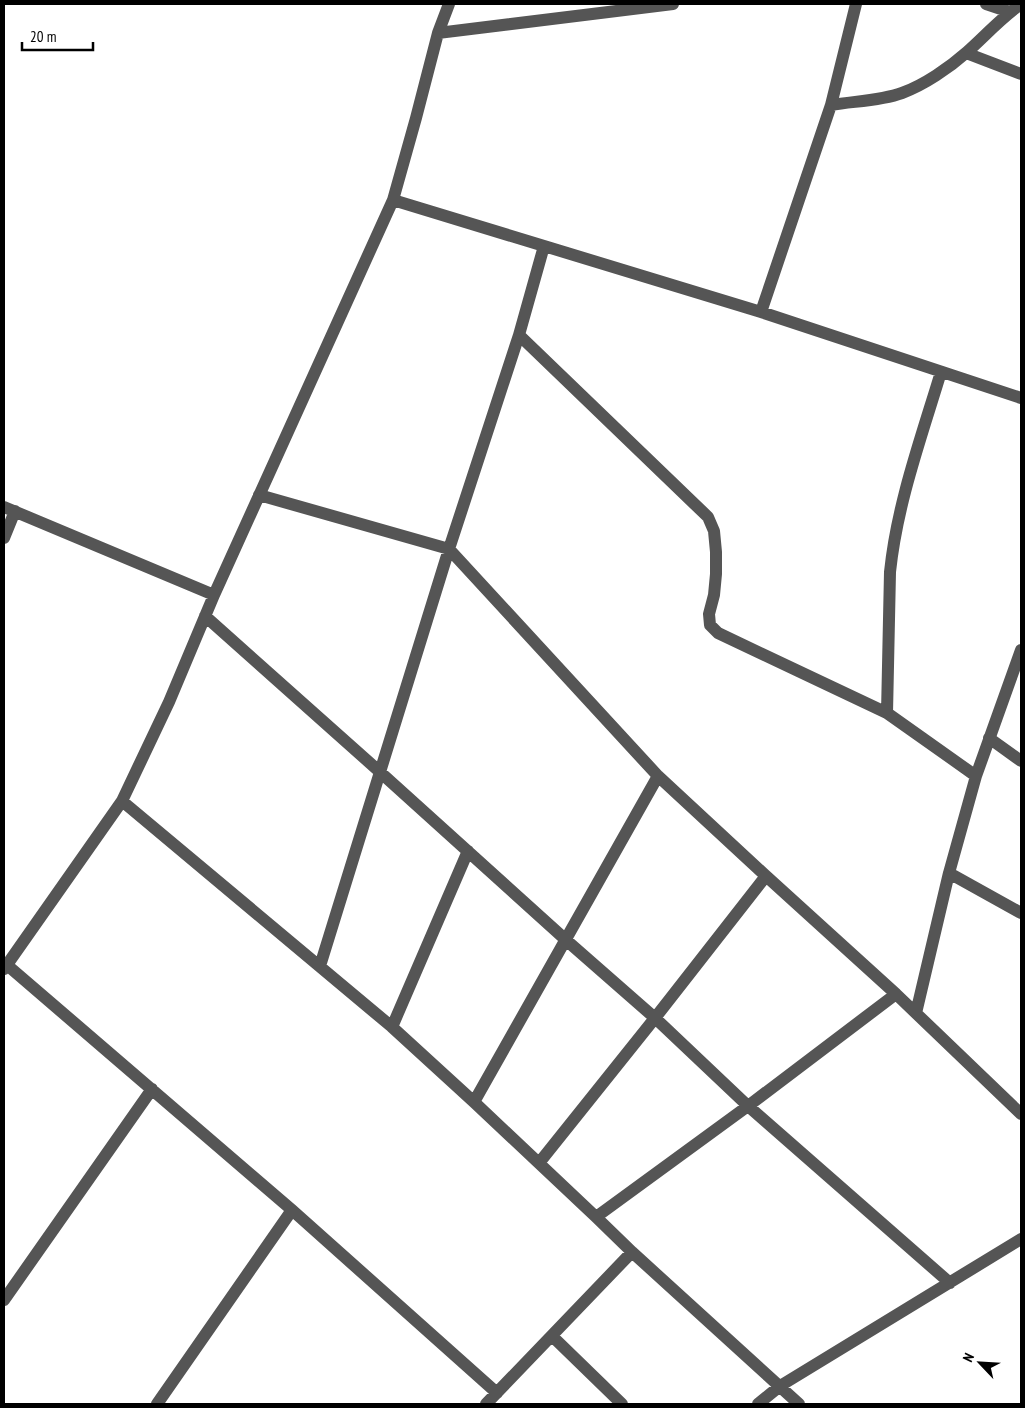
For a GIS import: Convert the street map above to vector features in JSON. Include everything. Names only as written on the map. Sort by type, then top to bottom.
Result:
[{"type":"street","points":[[449,4],[438,33],[393,200],[204,616],[169,702],[122,801],[5,967],[152,1089],[292,1210],[497,1393]]},
{"type":"street","points":[[438,33],[673,4]]},
{"type":"street","points":[[761,312],[831,105],[856,4]]},
{"type":"street","points":[[986,4],[1010,12]]},
{"type":"street","points":[[831,105],[881,98],[903,92],[930,79],[966,53],[1021,4]]},
{"type":"street","points":[[966,53],[1021,74]]},
{"type":"street","points":[[393,200],[761,312],[1021,398]]},
{"type":"street","points":[[320,966],[449,549],[519,335],[544,246]]},
{"type":"street","points":[[519,335],[708,517],[714,531],[716,552],[714,594],[709,614],[710,625],[718,633],[887,713],[976,776]]},
{"type":"street","points":[[887,713],[892,550],[905,491],[941,372]]},
{"type":"street","points":[[259,495],[449,549],[658,776],[896,994],[1021,1114]]},
{"type":"street","points":[[4,538],[9,509],[214,595]]},
{"type":"street","points":[[204,616],[654,1018],[748,1106],[950,1283]]},
{"type":"street","points":[[916,1013],[949,873],[976,776],[1021,650]]},
{"type":"street","points":[[989,738],[1021,761]]},
{"type":"street","points":[[474,1102],[658,776]]},
{"type":"street","points":[[122,801],[392,1027],[632,1252],[799,1404]]},
{"type":"street","points":[[392,1027],[468,851]]},
{"type":"street","points":[[949,873],[1021,913]]},
{"type":"street","points":[[539,1163],[766,876]]},
{"type":"street","points":[[596,1217],[748,1106],[896,994]]},
{"type":"street","points":[[4,1300],[152,1089]]},
{"type":"street","points":[[157,1404],[292,1210]]},
{"type":"street","points":[[758,1404],[780,1386],[1021,1239]]},
{"type":"street","points":[[486,1404],[632,1252]]},
{"type":"street","points":[[552,1336],[622,1404]]}]
